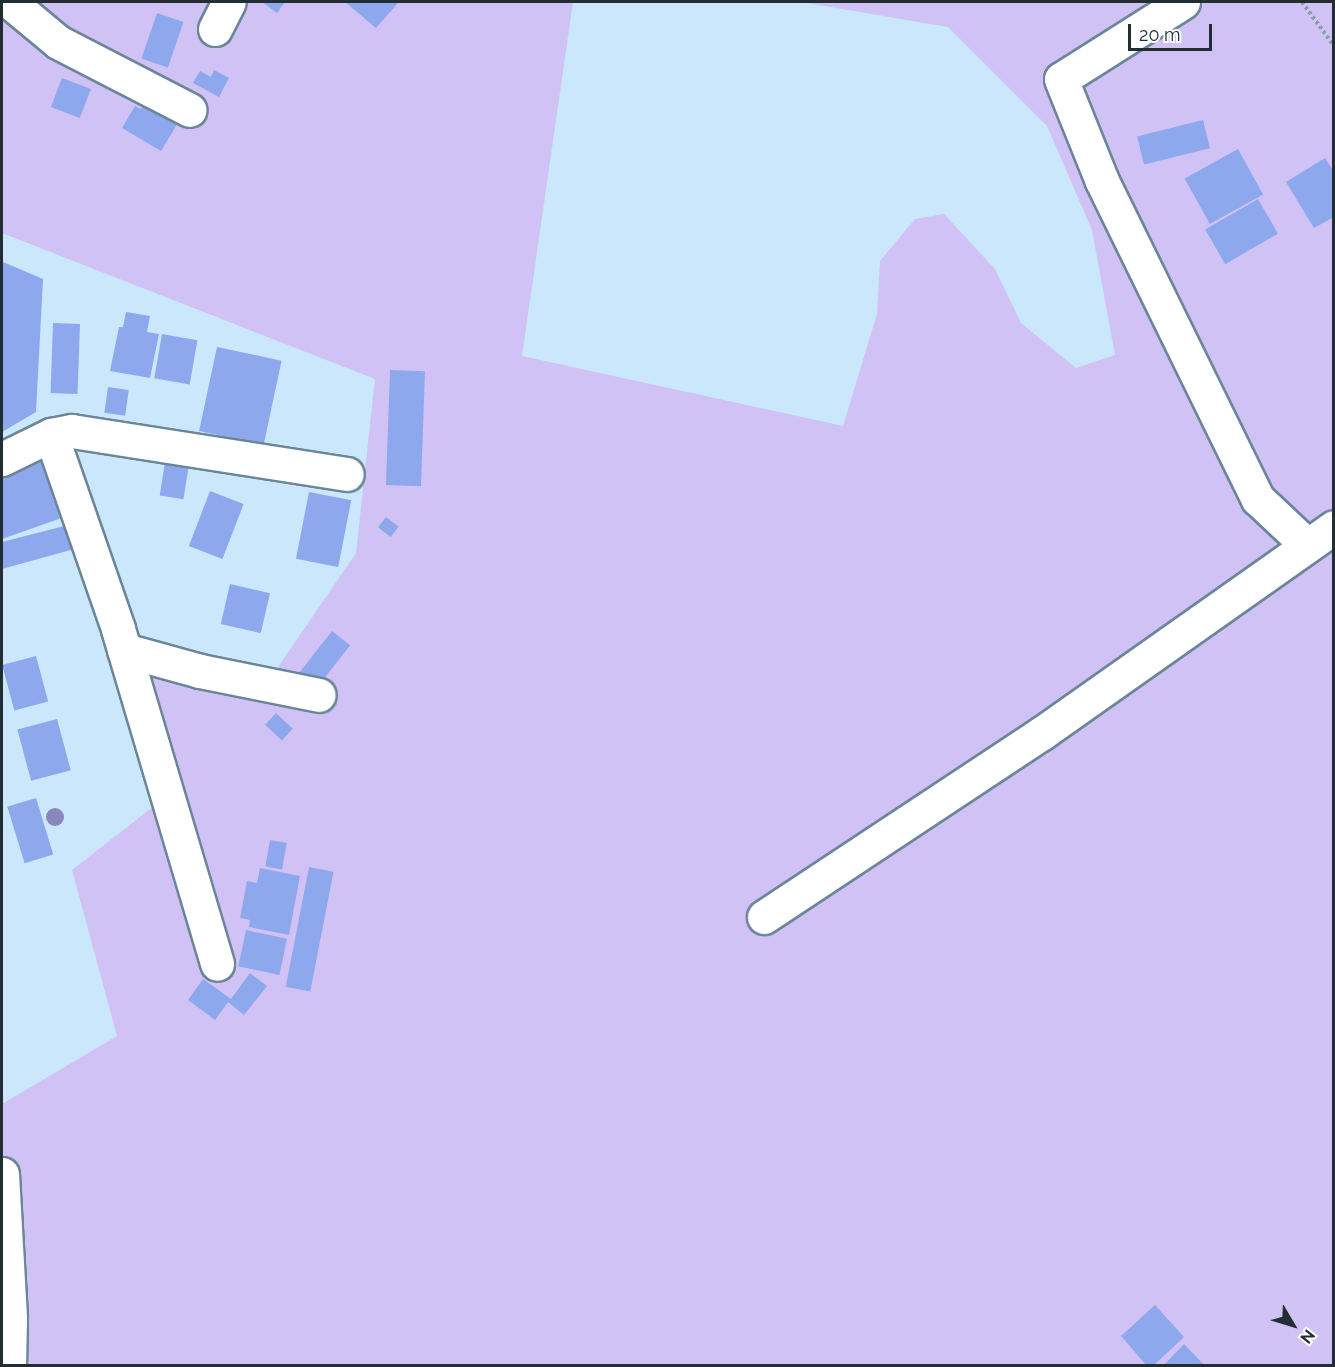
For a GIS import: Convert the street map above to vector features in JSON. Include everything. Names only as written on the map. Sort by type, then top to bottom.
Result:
[{"type":"street","points":[[10,2],[58,42],[190,110]]},
{"type":"street","points":[[1183,2],[1061,80],[1102,181],[1258,499],[1307,545]]},
{"type":"street","points":[[2,459],[51,435],[72,431],[347,474]]},
{"type":"street","points":[[51,435],[124,650],[217,964]]},
{"type":"street","points":[[764,917],[1042,733],[1334,527]]},
{"type":"street","points":[[124,650],[200,671],[319,695]]},
{"type":"street","points":[[2,1174],[10,1319],[9,1365]]},
{"type":"path","points":[[1302,2],[1334,46]]},
{"type":"shaded area","points":[[2,2],[573,2],[522,356],[843,426],[877,314],[880,261],[915,219],[944,214],[995,269],[1021,323],[1076,368],[1115,355],[1092,230],[1047,126],[948,27],[801,2],[1333,2],[1333,1365],[2,1365],[2,1104],[117,1036],[72,870],[172,792],[127,665],[257,698],[356,553],[375,379],[2,233]]},
{"type":"building","points":[[262,2],[285,2],[277,13]]},
{"type":"building","points":[[345,2],[399,2],[376,28]]},
{"type":"building","points":[[157,13],[183,22],[168,68],[141,58]]},
{"type":"building","points":[[214,70],[229,78],[219,97],[193,83],[200,71],[211,77]]},
{"type":"building","points":[[62,78],[91,89],[80,118],[51,107]]},
{"type":"building","points":[[149,96],[182,116],[161,151],[122,128],[135,106],[141,109]]},
{"type":"building","points":[[1203,120],[1210,148],[1144,165],[1137,136]]},
{"type":"building","points":[[1238,149],[1263,194],[1210,224],[1185,179]]},
{"type":"building","points":[[1325,158],[1334,172],[1334,217],[1314,228],[1286,182]]},
{"type":"building","points":[[1258,199],[1278,234],[1225,264],[1205,230]]},
{"type":"building","points":[[3,262],[43,279],[36,412],[2,432]]},
{"type":"building","points":[[126,312],[150,316],[147,332],[159,334],[150,378],[110,371],[119,327],[123,327]]},
{"type":"building","points":[[53,323],[80,324],[78,394],[51,393]]},
{"type":"building","points":[[162,334],[197,340],[190,385],[154,378]]},
{"type":"building","points":[[217,347],[282,361],[264,445],[199,431]]},
{"type":"building","points":[[390,370],[425,371],[421,486],[386,485]]},
{"type":"building","points":[[108,387],[129,390],[125,416],[104,413]]},
{"type":"building","points":[[49,455],[70,515],[2,539],[2,472]]},
{"type":"building","points":[[166,456],[190,460],[183,499],[160,496]]},
{"type":"building","points":[[210,491],[244,504],[222,559],[189,546]]},
{"type":"building","points":[[309,492],[351,500],[338,567],[296,559]]},
{"type":"building","points":[[386,517],[399,527],[391,537],[378,527]]},
{"type":"building","points":[[68,525],[74,549],[2,569],[2,542]]},
{"type":"building","points":[[230,584],[270,593],[261,633],[221,624]]},
{"type":"building","points":[[332,631],[350,645],[317,687],[299,673]]},
{"type":"building","points":[[36,656],[48,701],[14,710],[2,665]]},
{"type":"building","points":[[276,713],[293,729],[282,740],[265,725]]},
{"type":"building","points":[[57,719],[71,770],[31,781],[17,730]]},
{"type":"building","points":[[36,798],[53,854],[25,863],[7,807]]},
{"type":"building","points":[[270,840],[287,843],[282,870],[265,867]]},
{"type":"building","points":[[309,867],[334,872],[310,992],[286,987]]},
{"type":"building","points":[[260,868],[300,876],[289,935],[249,927],[250,920],[240,918],[247,881],[257,883]]},
{"type":"building","points":[[246,930],[287,939],[279,975],[238,966]]},
{"type":"building","points":[[250,973],[267,986],[244,1015],[228,1002],[215,1020],[188,1000],[203,979],[231,999]]},
{"type":"building","points":[[1155,1305],[1184,1337],[1153,1366],[1147,1366],[1121,1336]]},
{"type":"building","points":[[1184,1344],[1205,1366],[1163,1366]]}]
